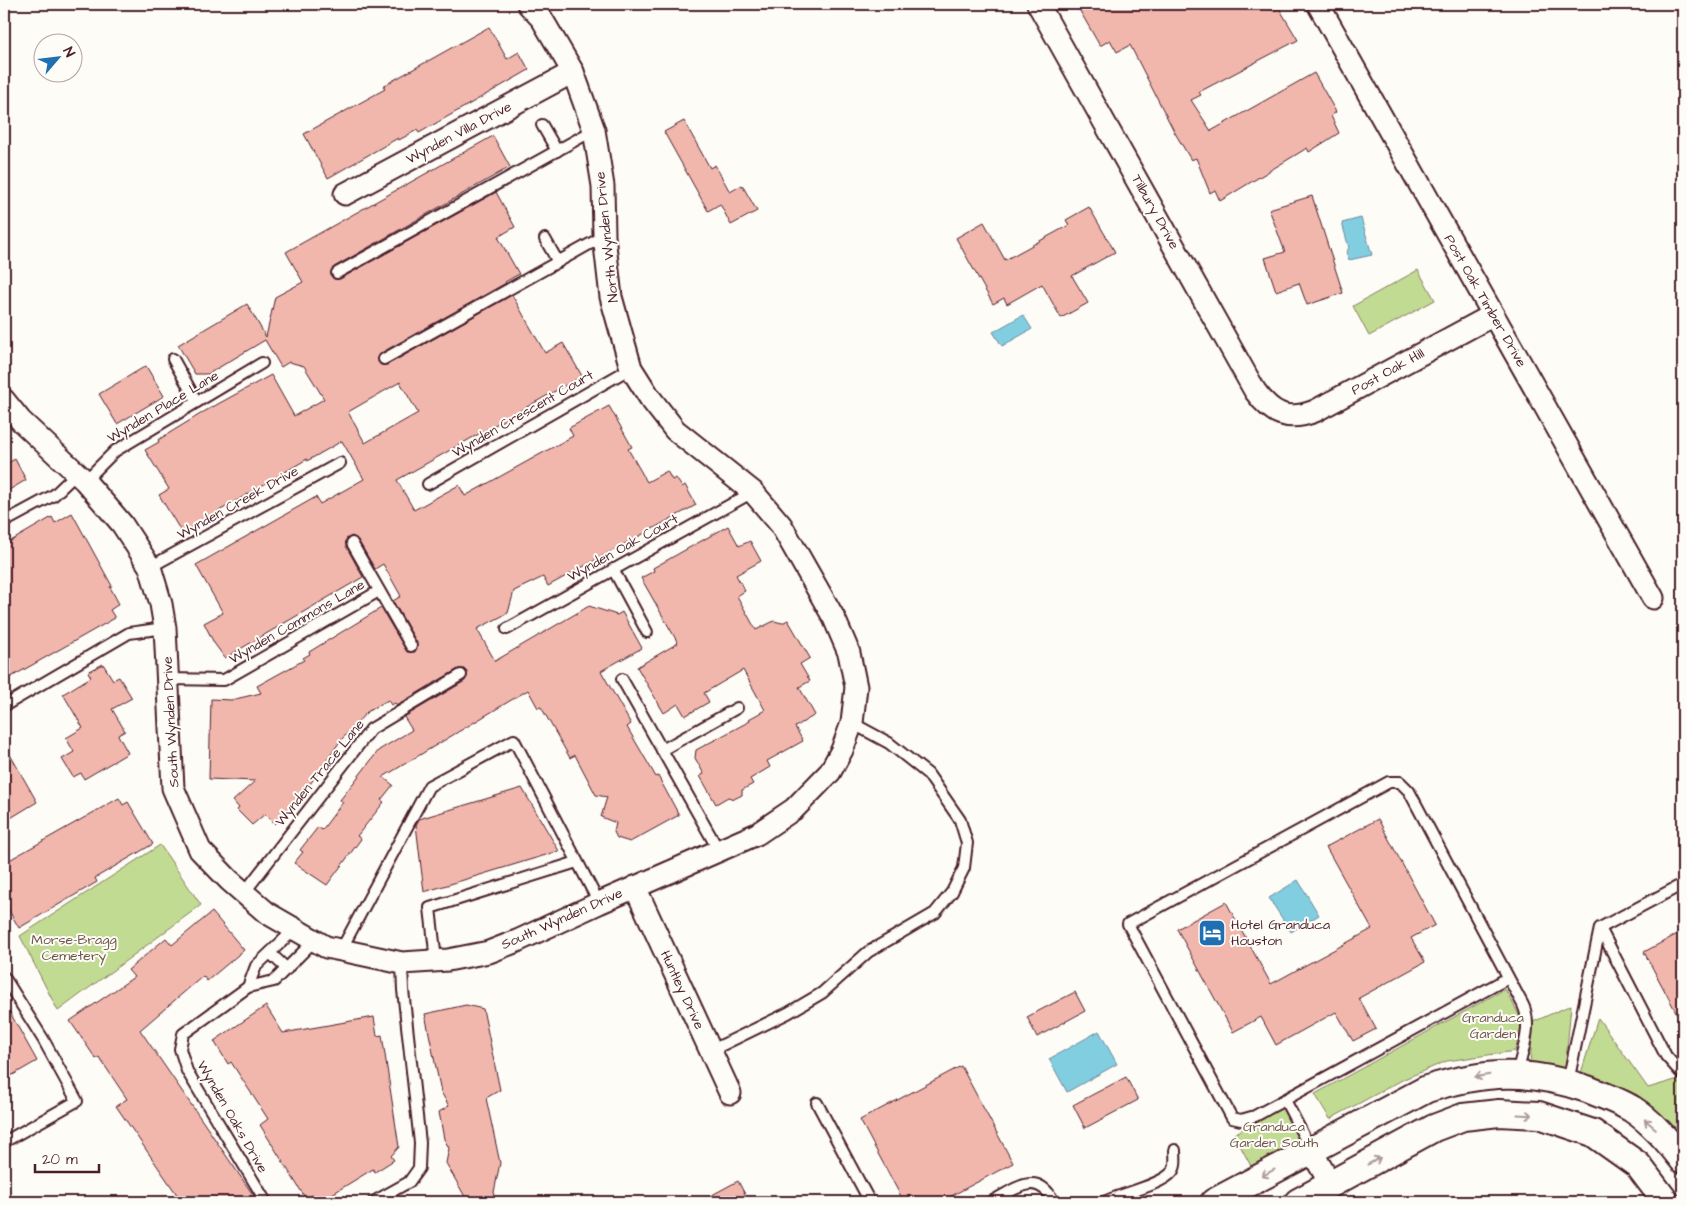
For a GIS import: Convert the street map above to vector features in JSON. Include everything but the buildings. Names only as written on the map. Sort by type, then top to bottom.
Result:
[{"type":"street","name":"North Wynden Drive","points":[[528,4],[542,19],[573,72],[594,130],[603,186],[604,236],[610,297],[631,368],[650,398],[675,430],[753,492],[781,525],[834,618],[849,653],[856,687],[852,722],[842,750],[830,772],[794,809],[757,834],[635,887]]},
{"type":"street","name":"Tilbury Drive","points":[[1038,4],[1254,391],[1270,408],[1280,413]]},
{"type":"street","name":"Post Oak Timber Drive","points":[[1318,4],[1653,598]]},
{"type":"street","name":"Wynden Villa Drive","points":[[345,194],[573,72]]},
{"type":"street","name":"Post Oak Hill","points":[[1280,413],[1290,417],[1315,411],[1493,314]]},
{"type":"street","name":"South Wynden Drive","points":[[4,400],[21,421],[81,477],[122,524],[150,567],[161,604],[165,628],[173,788],[200,850],[267,913],[326,946],[402,963],[436,960],[499,948],[635,887]]},
{"type":"street","name":"Huntley Drive","points":[[635,887],[730,1093]]},
{"type":"street","points":[[1214,1202],[1427,1089],[1455,1080],[1496,1074],[1517,1074],[1568,1083],[1600,1094],[1632,1109],[1662,1134],[1683,1160]]},
{"type":"street","points":[[1298,1202],[1434,1128],[1462,1117],[1500,1113],[1539,1116],[1593,1133],[1638,1165],[1666,1202]]},
{"type":"street","points":[[1311,1150],[1331,1185]]},
{"type":"lane","points":[[542,124],[557,150]]},
{"type":"lane","points":[[337,273],[594,130]]},
{"type":"lane","points":[[384,360],[604,236]]},
{"type":"lane","points":[[545,239],[558,262]]},
{"type":"lane","points":[[173,359],[197,402]]},
{"type":"lane","name":"Wynden Place Lane","points":[[4,522],[54,495],[115,451],[262,363]]},
{"type":"lane","name":"Wynden Crescent Court","points":[[428,484],[631,368]]},
{"type":"lane","name":"Wynden Creek Drive","points":[[150,567],[340,463]]},
{"type":"lane","name":"Wynden Oak Court","points":[[507,629],[753,492]]},
{"type":"lane","name":"Wynden Commons Lane","points":[[352,543],[411,646]]},
{"type":"lane","points":[[614,569],[647,632]]},
{"type":"lane","name":"Wynden Commons Lane","points":[[169,679],[224,680],[379,591]]},
{"type":"lane","points":[[4,706],[129,633],[165,628]]},
{"type":"lane","name":"Wynden Trace Lane","points":[[244,893],[371,729],[460,675]]},
{"type":"lane","points":[[622,679],[719,851]]},
{"type":"lane","points":[[662,750],[736,708]]},
{"type":"lane","points":[[710,1051],[788,1013],[822,993],[868,952],[935,913],[952,892],[964,868],[967,843],[960,820],[928,774],[889,743],[852,722]]},
{"type":"lane","points":[[341,950],[429,786],[514,740],[599,903]]},
{"type":"lane","points":[[1508,978],[1255,1116],[1241,1120],[1232,1118],[1128,924],[1390,782],[1400,782],[1409,791],[1508,978],[1528,1018],[1517,1074]]},
{"type":"lane","points":[[436,960],[430,908],[577,862]]},
{"type":"lane","points":[[1600,928],[1683,884]]},
{"type":"lane","points":[[1600,928],[1666,1056],[1683,1075]]},
{"type":"lane","points":[[1568,1083],[1600,928]]},
{"type":"lane","name":"Wynden Oaks Drive","points":[[248,986],[256,966],[295,930]]},
{"type":"lane","name":"Wynden Oaks Drive","points":[[266,1202],[187,1070],[180,1049],[184,1034],[248,986],[274,981],[315,940]]},
{"type":"lane","points":[[270,953],[286,969]]},
{"type":"lane","points":[[373,1202],[409,1182],[419,1168],[420,1143],[403,990],[402,963]]},
{"type":"lane","points":[[4,977],[43,1039],[77,1101],[4,1142]]},
{"type":"lane","points":[[1285,1100],[1311,1150]]},
{"type":"lane","points":[[817,1103],[870,1202]]},
{"type":"lane","points":[[1104,1202],[1147,1186],[1171,1173],[1175,1163],[1175,1150]]},
{"type":"lane","points":[[991,1202],[1025,1184],[1036,1183],[1047,1189],[1054,1202]]},
{"type":"green space","points":[[1418,270],[1435,300],[1369,336],[1353,306]]},
{"type":"green space","name":"Morse-Bragg Cemetery","points":[[160,845],[201,905],[58,1011],[20,936]]},
{"type":"green space","name":"Granduca Garden","points":[[1505,989],[1523,1022],[1515,1051],[1447,1061],[1404,1079],[1330,1119],[1315,1094]]},
{"type":"green space","points":[[1571,1005],[1565,1073],[1530,1065],[1533,1022]]},
{"type":"green space","points":[[1598,1018],[1648,1088],[1675,1080],[1683,1081],[1683,1145],[1581,1073]]},
{"type":"green space","name":"Granduca Garden South","points":[[1284,1107],[1304,1143],[1253,1170],[1234,1134]]},
{"type":"water","points":[[1361,218],[1372,255],[1349,260],[1346,252],[1349,248],[1342,223]]},
{"type":"water","points":[[1023,315],[1032,329],[1002,346],[993,332]]},
{"type":"water","points":[[1298,880],[1319,915],[1291,932],[1269,898]]},
{"type":"water","points":[[1099,1031],[1117,1064],[1067,1092],[1049,1059]]},
{"type":"place","name":"Hotel Granduca Houston","points":[[1212,933]]}]
